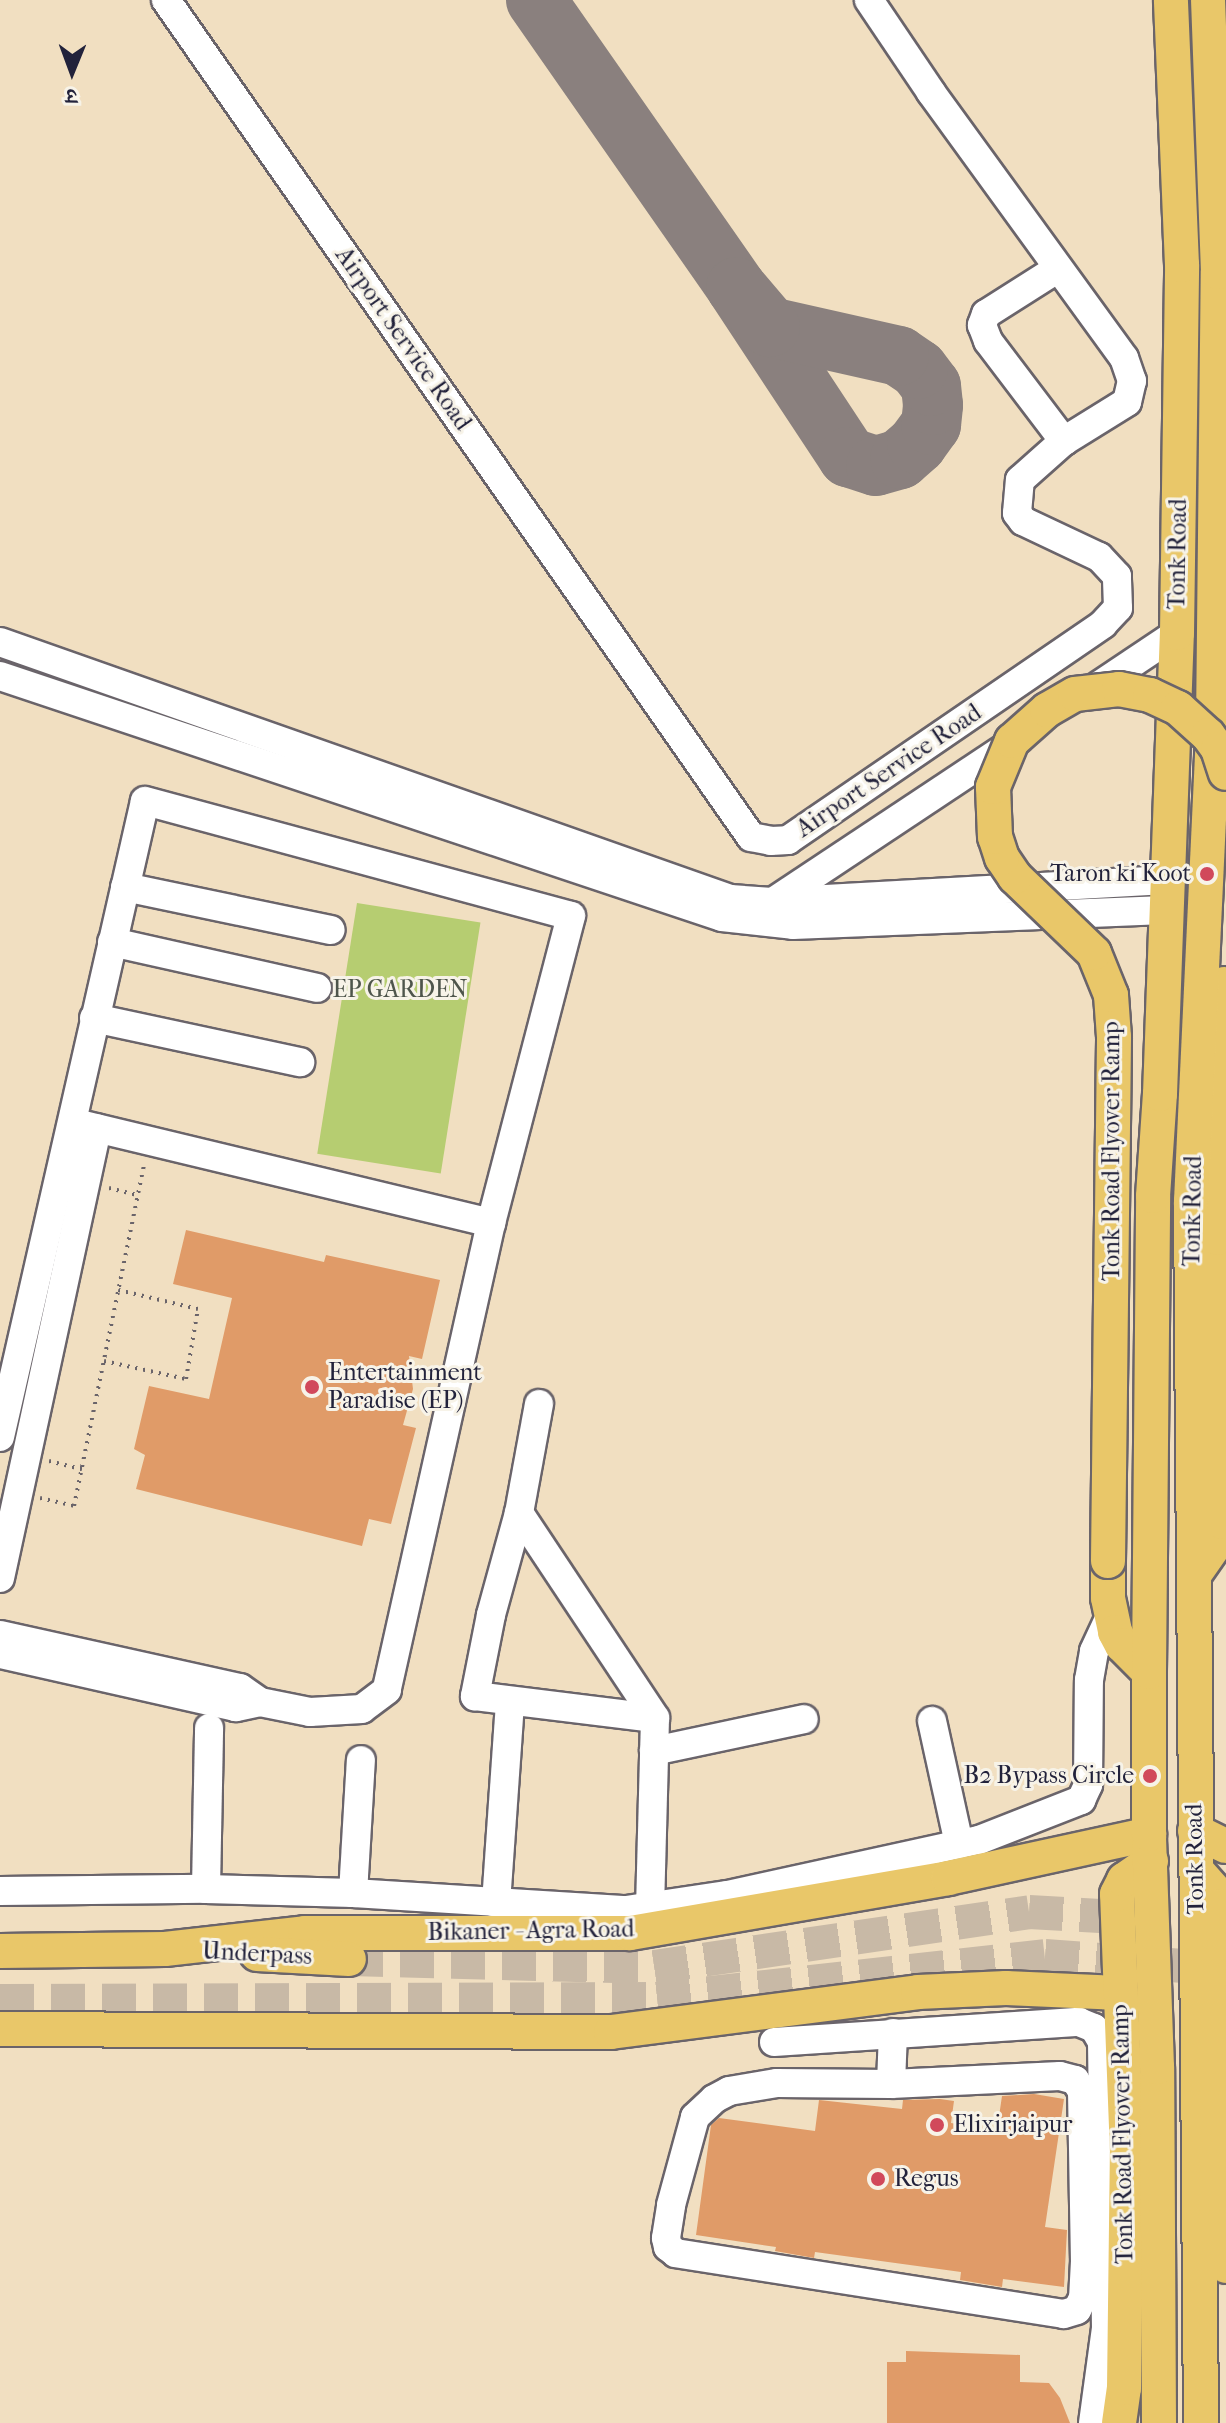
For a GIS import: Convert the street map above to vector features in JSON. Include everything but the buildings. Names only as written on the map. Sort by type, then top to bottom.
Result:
[{"type":"main road","name":"Tonk Road","points":[[1159,2423],[1157,2067],[1150,1847],[1149,1672],[1153,1196],[1160,1094],[1177,633],[1182,265],[1171,0]]},
{"type":"main road","name":"Tonk Road","points":[[1201,2423],[1191,1201],[1221,776],[1221,404],[1208,0]]},
{"type":"main road","name":"Tonk Road Flyover Ramp","points":[[1149,1672],[1122,1645],[1111,1615],[1108,1561],[1114,1052],[1111,995],[1094,953],[1015,877],[1002,858],[992,813],[993,787],[1012,741],[1047,710],[1075,694],[1119,689],[1150,695],[1178,708],[1213,742],[1221,776]]},
{"type":"main road","points":[[1193,1576],[1214,1546],[1222,1522],[1218,1238],[1226,936]]},
{"type":"main road","points":[[1195,1831],[1226,1846]]},
{"type":"main road","name":"Tonk Road Flyover Ramp","points":[[1119,2423],[1124,2388],[1127,2153],[1117,1894],[1150,1847]]},
{"type":"main road","name":"Bikaner - Agra Road","points":[[0,1951],[165,1949],[305,1933],[630,1933],[1150,1847]]},
{"type":"main road","points":[[1197,1871],[1211,1885],[1221,1906],[1226,2266]]},
{"type":"main road","name":"Underpass","points":[[165,1949],[349,1959]]},
{"type":"main road","points":[[0,2029],[611,2032],[773,2028],[918,1992],[1006,1988],[1121,1993]]},
{"type":"street","name":"Airport Service Road","points":[[166,0],[751,837],[788,840],[1103,624],[1118,608],[1117,576],[1099,557],[1023,521],[1017,513],[1020,480],[1064,441],[1127,402],[1132,381],[1124,358],[1057,269],[869,0]]},
{"type":"street","points":[[1057,269],[986,314],[982,325],[988,341],[1064,441]]},
{"type":"street","points":[[772,902],[1177,633]]},
{"type":"street","points":[[0,642],[730,899],[772,902],[1166,895]]},
{"type":"street","points":[[2,683],[722,917],[793,925],[1166,895]]},
{"type":"street","points":[[0,1578],[27,1455],[84,1125],[94,1018],[145,801],[571,916],[491,1223],[387,1690],[362,1709],[310,1712],[260,1702],[236,1707],[0,1654]]},
{"type":"street","points":[[125,887],[331,930]]},
{"type":"street","points":[[112,942],[317,988]]},
{"type":"street","points":[[94,1018],[300,1062]]},
{"type":"street","points":[[84,1125],[491,1223]]},
{"type":"street","points":[[0,1437],[84,1125]]},
{"type":"street","points":[[539,1404],[519,1513],[491,1615],[475,1696],[655,1718]]},
{"type":"street","points":[[519,1513],[655,1718],[650,1907]]},
{"type":"street","points":[[0,1891],[206,1889],[353,1893],[626,1910],[728,1895],[979,1840],[1081,1800],[1088,1785],[1089,1680],[1094,1651],[1111,1615]]},
{"type":"street","points":[[0,1635],[240,1688],[260,1702]]},
{"type":"street","points":[[496,1903],[510,1701]]},
{"type":"street","points":[[654,1751],[804,1719]]},
{"type":"street","points":[[932,1721],[959,1844]]},
{"type":"street","points":[[206,1889],[209,1728]]},
{"type":"street","points":[[353,1893],[361,1760]]},
{"type":"street","points":[[777,2083],[773,2028],[893,2033],[1079,2022],[1094,2028],[1102,2042],[1094,2201],[1095,2261],[1106,2328],[1093,2423]]},
{"type":"street","points":[[891,2084],[893,2033]]},
{"type":"street","points":[[1094,2201],[1082,2091],[1075,2080],[1060,2076],[891,2084],[777,2083],[729,2091],[714,2099],[695,2117],[671,2205],[666,2238],[668,2247],[676,2253],[1064,2314],[1077,2310],[1095,2261]]},
{"type":"path","points":[[19,1492],[74,1506],[145,1160]]},
{"type":"path","points":[[104,1361],[186,1379],[198,1309],[118,1290]]},
{"type":"path","points":[[27,1455],[82,1469]]},
{"type":"green space","name":"EP GARDEN","points":[[357,903],[480,923],[441,1173],[317,1154]]},
{"type":"taxiway","points":[[536,0],[736,287],[848,457],[876,466],[900,459],[917,444],[931,425],[933,405],[931,386],[918,369],[899,356],[770,327],[736,287]]},
{"type":"tunnel","points":[[349,1959],[654,1967],[1029,1912],[1225,1923]]},
{"type":"tunnel","points":[[0,2001],[657,1999],[1045,1956],[1226,1969]]},
{"type":"place","name":"Taron ki Koot","points":[[1207,874]]},
{"type":"place","name":"Entertainment Paradise (EP)","points":[[312,1387]]},
{"type":"place","name":"B2 Bypass Circle","points":[[1150,1776]]},
{"type":"place","name":"Elixirjaipur","points":[[937,2125]]},
{"type":"place","name":"Regus","points":[[878,2179]]}]
